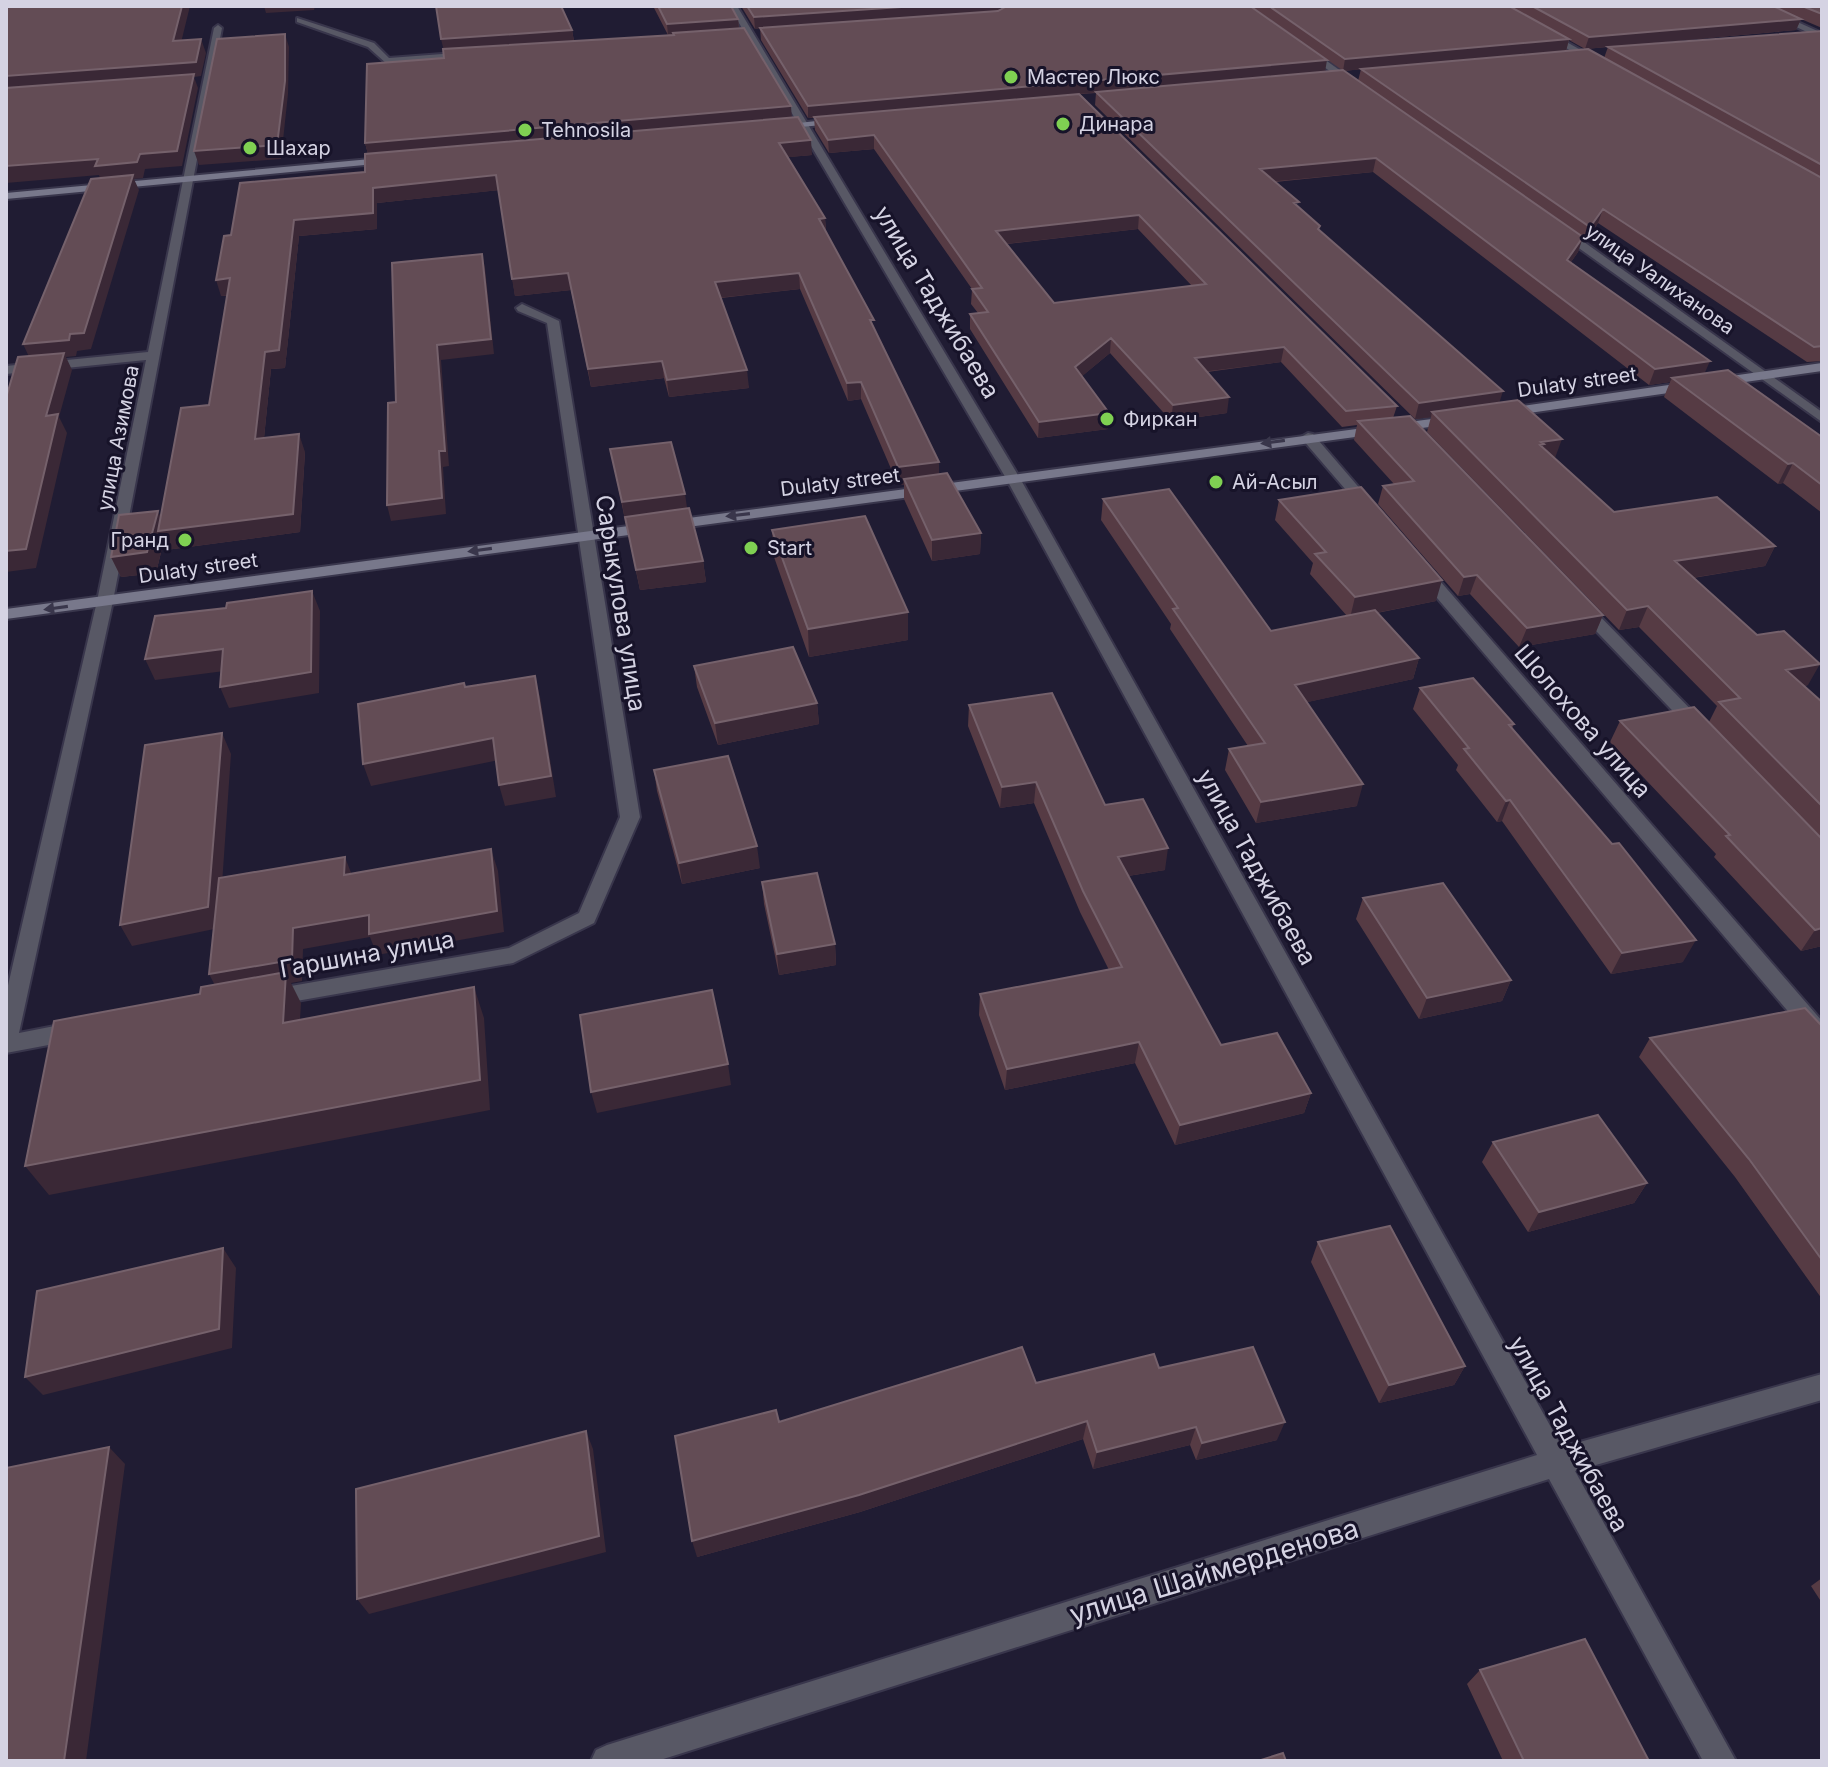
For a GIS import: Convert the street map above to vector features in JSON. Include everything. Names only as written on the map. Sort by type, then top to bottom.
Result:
[{"type":"main road","points":[[1789,38],[1821,35]]},
{"type":"main road","points":[[1573,58],[1603,55]]},
{"type":"main road","points":[[1329,79],[1360,76]]},
{"type":"main road","points":[[769,127],[847,120]]},
{"type":"main road","points":[[6,196],[408,159]]},
{"type":"main road","name":"Dulaty street","points":[[6,614],[1014,480],[1308,437],[1410,427],[1822,367]]},
{"type":"street","name":"улица Таджибаева","points":[[733,6],[800,124],[1014,480],[1720,1761]]},
{"type":"street","points":[[1496,6],[1615,72]]},
{"type":"street","points":[[1755,6],[1821,35]]},
{"type":"street","points":[[300,20],[371,45],[387,61],[480,54]]},
{"type":"street","name":"улица Азимова","points":[[6,1043],[105,601],[189,179],[200,83],[218,28]]},
{"type":"street","points":[[1293,42],[1370,95]]},
{"type":"street","name":"улица Уалиханова","points":[[1548,222],[1822,418]]},
{"type":"street","name":"Сарыкулова улица","points":[[522,308],[553,321],[630,817],[587,918]]},
{"type":"street","points":[[6,370],[155,355]]},
{"type":"street","points":[[1308,437],[1380,521]]},
{"type":"street","name":"Шолохова улица","points":[[1411,557],[1822,1036]]},
{"type":"street","points":[[1573,596],[1714,744]]},
{"type":"street","name":"Гаршина улица","points":[[252,1001],[513,955],[587,918]]},
{"type":"street","points":[[6,1043],[98,1027]]},
{"type":"street","name":"улица Шаймерденова","points":[[607,1761],[1556,1463],[1822,1387]]},
{"type":"building","points":[[6,6],[182,6],[173,41],[201,39],[196,62],[6,76]]},
{"type":"building","points":[[436,6],[561,6],[572,30],[441,39]]},
{"type":"building","points":[[658,6],[731,6],[738,19],[667,24]]},
{"type":"building","points":[[747,6],[916,6],[754,17]]},
{"type":"building","points":[[1007,6],[1250,6],[1327,60],[808,106],[760,28],[998,11]]},
{"type":"building","points":[[1269,6],[1509,6],[1569,39],[1345,59]]},
{"type":"building","points":[[1532,6],[1773,6],[1801,19],[1589,37]]},
{"type":"building","points":[[1802,6],[1822,6],[1822,14]]},
{"type":"building","points":[[744,28],[791,106],[365,143],[367,64],[444,58],[443,49]]},
{"type":"building","points":[[1822,31],[1822,165],[1608,47]]},
{"type":"building","points":[[285,34],[285,81],[277,145],[194,151],[217,39]]},
{"type":"building","points":[[1588,49],[1822,178],[1822,346],[1814,347],[1603,209],[1590,227],[1361,69]]},
{"type":"building","points":[[1343,70],[1583,237],[1567,260],[1710,361],[1655,369],[1376,158],[1260,169],[1299,202],[1294,203],[1320,226],[1318,229],[1503,391],[1419,403],[1096,92]]},
{"type":"building","points":[[194,74],[177,151],[140,154],[137,162],[95,166],[98,159],[6,166],[6,88]]},
{"type":"building","points":[[1079,94],[1397,406],[1346,411],[1284,347],[1195,358],[1229,397],[1173,405],[1111,338],[1075,367],[1109,413],[1039,422],[970,314],[988,312],[972,289],[982,288],[874,135],[828,140],[814,117]],"holes":[[[1139,215],[1206,284],[1054,303],[996,231]]]},
{"type":"building","points":[[798,117],[811,140],[779,143],[825,218],[819,219],[874,320],[870,320],[939,462],[898,467],[861,382],[847,383],[799,273],[715,282],[747,370],[667,380],[662,361],[588,369],[568,273],[512,279],[496,175],[373,188],[373,213],[294,220],[279,350],[265,352],[255,439],[299,434],[293,514],[158,531],[181,408],[209,405],[230,278],[216,280],[224,236],[231,235],[240,183],[365,172],[365,154]]},
{"type":"building","points":[[133,175],[84,333],[70,334],[69,340],[23,344],[91,179]]},
{"type":"building","points":[[482,254],[491,339],[437,345],[445,451],[439,451],[442,498],[387,505],[388,403],[396,402],[392,263]]},
{"type":"building","points":[[64,353],[46,416],[58,414],[26,549],[6,551],[6,398],[18,357]]},
{"type":"building","points":[[1728,370],[1822,437],[1822,485],[1793,463],[1788,464],[1672,378]]},
{"type":"building","points":[[1518,400],[1562,439],[1541,442],[1544,444],[1540,445],[1614,512],[1717,497],[1775,546],[1675,561],[1757,635],[1784,631],[1820,664],[1786,670],[1822,702],[1822,806],[1719,702],[1740,698],[1648,606],[1627,610],[1432,412]]},
{"type":"building","points":[[1410,416],[1603,615],[1527,628],[1477,575],[1464,577],[1383,486],[1414,481],[1358,421]]},
{"type":"building","points":[[671,442],[685,494],[622,502],[610,449]]},
{"type":"building","points":[[947,473],[981,533],[932,540],[904,479]]},
{"type":"building","points":[[1361,487],[1442,580],[1355,597],[1315,554],[1326,552],[1279,500]]},
{"type":"building","points":[[1169,489],[1271,631],[1375,610],[1419,658],[1295,685],[1363,784],[1261,802],[1229,749],[1265,743],[1173,609],[1178,608],[1103,499]]},
{"type":"building","points":[[689,508],[703,561],[636,570],[625,517]]},
{"type":"building","points":[[158,511],[147,552],[111,557],[119,515]]},
{"type":"building","points":[[865,516],[908,612],[808,629],[772,530]]},
{"type":"building","points":[[312,591],[311,672],[220,687],[223,649],[145,659],[155,616],[226,608],[227,603]]},
{"type":"building","points":[[793,647],[817,703],[715,723],[694,666]]},
{"type":"building","points":[[535,676],[551,776],[499,785],[493,738],[363,764],[358,704],[464,683],[465,687]]},
{"type":"building","points":[[1473,678],[1514,724],[1509,725],[1612,844],[1619,843],[1696,940],[1622,953],[1510,800],[1506,801],[1464,749],[1469,748],[1420,688]]},
{"type":"building","points":[[1052,693],[1105,805],[1143,799],[1168,848],[1118,857],[1221,1045],[1277,1033],[1311,1093],[1180,1125],[1139,1042],[1007,1069],[980,994],[1122,967],[1083,891],[1036,782],[1002,787],[969,705]]},
{"type":"building","points":[[1694,707],[1822,839],[1822,928],[1815,930],[1726,836],[1730,835],[1620,721]]},
{"type":"building","points":[[222,733],[208,907],[120,925],[145,745]]},
{"type":"building","points":[[728,756],[757,846],[679,863],[654,770]]},
{"type":"building","points":[[491,849],[497,911],[369,934],[369,915],[293,928],[292,960],[209,974],[219,878],[345,857],[344,875]]},
{"type":"building","points":[[817,873],[835,944],[777,954],[762,882]]},
{"type":"building","points":[[1443,883],[1511,980],[1427,998],[1363,898]]},
{"type":"building","points":[[286,972],[283,1023],[474,987],[480,1080],[25,1166],[54,1021],[200,994],[201,987]]},
{"type":"building","points":[[712,990],[728,1064],[591,1092],[580,1015]]},
{"type":"building","points":[[1805,1008],[1822,1026],[1822,1260],[1749,1159],[1650,1038]]},
{"type":"building","points":[[1598,1115],[1647,1183],[1539,1212],[1493,1142]]},
{"type":"building","points":[[1390,1226],[1465,1366],[1389,1385],[1318,1242]]},
{"type":"building","points":[[223,1248],[219,1329],[25,1377],[37,1291]]},
{"type":"building","points":[[1022,1347],[1036,1383],[1154,1354],[1159,1368],[1253,1347],[1285,1422],[1202,1443],[1196,1427],[1097,1452],[1087,1421],[859,1495],[692,1541],[675,1436],[776,1410],[779,1422]]},
{"type":"building","points":[[586,1431],[599,1536],[357,1599],[356,1489]]},
{"type":"building","points":[[109,1447],[64,1761],[6,1761],[6,1468]]},
{"type":"building","points":[[1585,1639],[1649,1761],[1524,1761],[1480,1670]]},
{"type":"building","points":[[1283,1753],[1286,1761],[1258,1761]]},
{"type":"place","name":"Мастер Люкс","points":[[1011,77]]},
{"type":"place","name":"Динара","points":[[1063,124]]},
{"type":"place","name":"Tehnosila","points":[[525,130]]},
{"type":"place","name":"Шахар","points":[[250,148]]},
{"type":"place","name":"Фиркан","points":[[1107,419]]},
{"type":"place","name":"Ай-Асыл","points":[[1216,482]]},
{"type":"place","name":"Гранд","points":[[185,540]]},
{"type":"place","name":"Start","points":[[751,548]]}]
